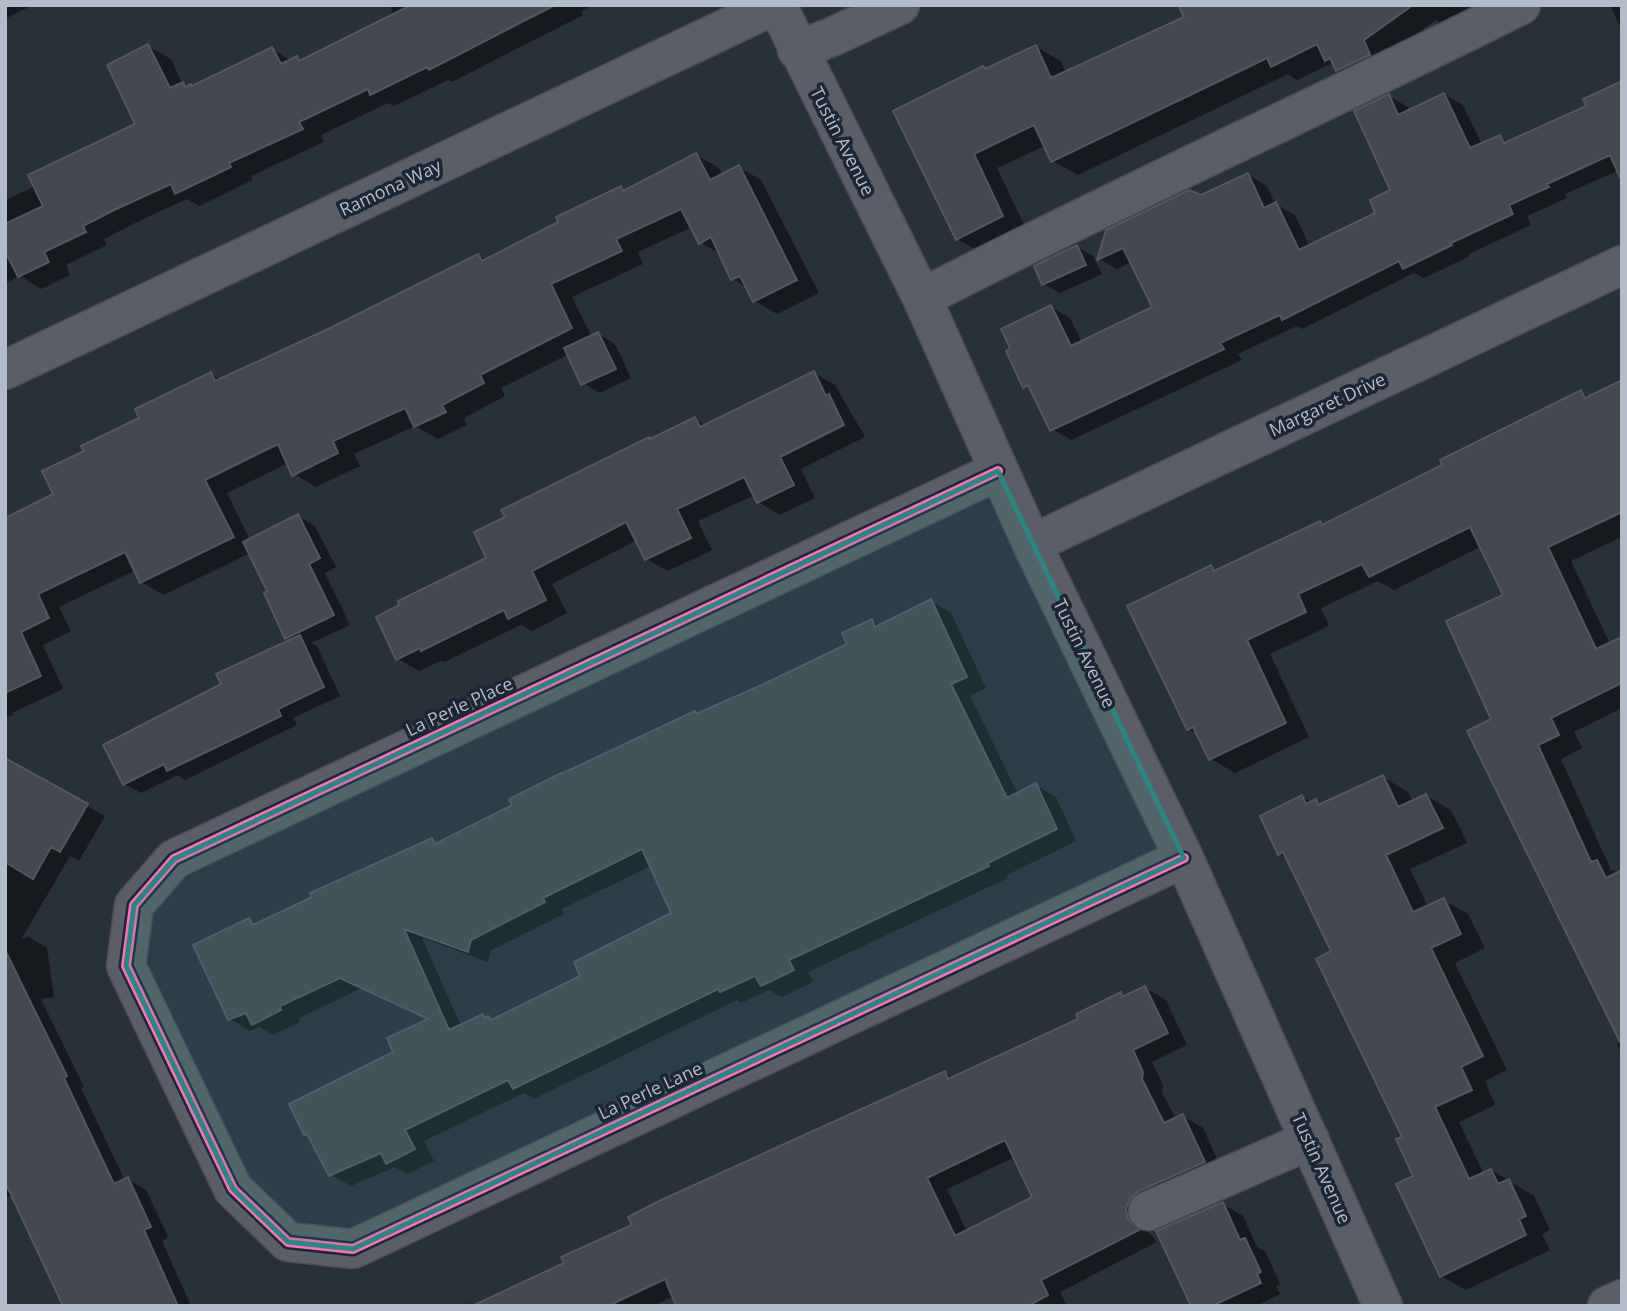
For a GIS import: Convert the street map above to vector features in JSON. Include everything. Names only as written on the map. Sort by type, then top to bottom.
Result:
[{"type":"street","name":"Tustin Avenue","points":[[776,5],[922,298],[1032,544],[1184,858],[1383,1306]]},
{"type":"street","name":"Ramona Way","points":[[5,370],[776,5]]},
{"type":"street","points":[[797,50],[900,5]]},
{"type":"street","points":[[922,298],[1008,254],[1347,93],[1521,5]]},
{"type":"street","name":"Margaret Drive","points":[[1032,544],[1622,265]]},
{"type":"street","name":"La Perle Place","points":[[190,1094],[126,966],[134,905],[174,859],[998,471]]},
{"type":"street","name":"La Perle Lane","points":[[190,1094],[233,1189],[288,1242],[353,1249],[1184,858]]},
{"type":"street","points":[[1148,1211],[1310,1140]]},
{"type":"street","points":[[1607,1306],[1622,1299]]},
{"type":"highlighted area","points":[[998,471],[1184,858],[353,1249],[288,1242],[233,1189],[126,966],[134,905],[174,859]]},
{"type":"building","points":[[411,5],[555,5],[429,70],[427,67],[370,95],[368,89],[299,122],[303,129],[229,163],[231,167],[175,194],[171,184],[114,210],[83,226],[86,232],[44,252],[49,262],[18,277],[5,251],[5,224],[43,206],[28,175],[135,124],[107,65],[148,44],[170,88],[183,82],[185,87],[191,84],[192,86],[272,47],[281,64],[297,56],[299,61]]},
{"type":"building","points":[[1178,5],[1413,5],[1364,40],[1370,55],[1336,71],[1330,58],[1325,61],[1317,44],[1271,67],[1267,58],[1051,162],[1034,125],[974,154],[1003,216],[956,240],[893,111],[983,66],[985,69],[1036,45],[1051,78],[1184,17]]},
{"type":"building","points":[[1622,81],[1622,182],[1610,155],[1509,205],[1513,214],[1451,243],[1452,245],[1403,269],[1399,261],[1282,320],[1280,315],[1220,343],[1224,349],[1050,431],[1028,385],[1023,388],[1006,351],[1010,348],[1001,329],[1051,305],[1071,346],[1152,307],[1123,248],[1097,260],[1106,230],[1189,190],[1201,195],[1248,173],[1264,208],[1276,202],[1299,250],[1375,213],[1370,200],[1390,190],[1354,111],[1389,94],[1398,115],[1444,93],[1470,148],[1500,135],[1504,143],[1586,106],[1583,99]]},
{"type":"building","points":[[696,153],[710,180],[739,165],[797,280],[753,302],[740,276],[731,280],[711,237],[699,244],[681,209],[616,239],[622,251],[551,284],[572,328],[480,375],[484,383],[442,405],[446,412],[414,427],[405,408],[333,441],[338,453],[292,476],[278,444],[205,480],[234,537],[140,583],[125,552],[38,594],[49,618],[21,632],[41,676],[5,693],[5,518],[53,494],[42,471],[84,451],[81,446],[139,418],[135,409],[211,372],[215,381],[328,329],[478,254],[482,261],[558,222],[556,217],[621,186],[623,191]]},
{"type":"building","points":[[1077,245],[1086,265],[1042,285],[1034,266]]},
{"type":"building","points":[[598,332],[616,369],[581,385],[564,348]]},
{"type":"building","points":[[814,371],[844,425],[780,457],[794,485],[757,503],[744,477],[677,509],[691,538],[645,560],[626,522],[532,571],[546,600],[508,619],[504,610],[421,651],[420,648],[396,660],[376,617],[399,605],[398,601],[486,558],[474,532],[505,517],[501,510],[649,437],[650,439],[695,417],[700,427]]},
{"type":"building","points":[[1622,380],[1622,512],[1548,547],[1596,649],[1622,637],[1622,683],[1551,718],[1559,735],[1538,745],[1591,862],[1597,860],[1606,878],[1622,870],[1622,1046],[1467,731],[1491,719],[1446,621],[1503,595],[1470,527],[1369,577],[1362,564],[1298,594],[1306,612],[1247,640],[1286,723],[1209,760],[1193,727],[1187,730],[1127,606],[1211,565],[1214,571],[1320,521],[1322,525],[1442,465],[1440,460],[1581,390],[1585,398]]},
{"type":"building","points":[[298,514],[320,558],[309,564],[334,615],[285,639],[264,593],[267,591],[243,542]]},
{"type":"building","points":[[931,599],[967,677],[951,684],[1007,798],[1036,783],[1057,829],[988,863],[989,866],[789,960],[794,970],[761,986],[755,976],[720,992],[718,989],[513,1089],[508,1080],[405,1130],[415,1149],[386,1164],[381,1153],[329,1176],[289,1104],[393,1052],[387,1038],[428,1019],[340,978],[280,1006],[281,1010],[252,1025],[246,1013],[228,1020],[193,945],[249,918],[253,925],[312,897],[310,893],[432,838],[435,844],[512,805],[509,799],[561,773],[695,711],[696,714],[764,684],[847,644],[842,633],[872,619],[875,627]],"holes":[[[642,849],[671,913],[574,962],[580,976],[491,1020],[488,1016],[484,1018],[483,1014],[449,1030],[404,929],[468,952],[471,940],[545,902],[543,898]]]},
{"type":"building","points":[[300,635],[324,687],[278,709],[281,716],[167,771],[164,764],[123,785],[103,745],[221,684],[216,674]]},
{"type":"building","points":[[5,758],[88,804],[60,852],[51,847],[33,879],[5,862]]},
{"type":"building","points":[[1383,775],[1398,807],[1426,794],[1443,828],[1386,855],[1413,912],[1444,898],[1461,934],[1431,948],[1483,1056],[1461,1067],[1472,1090],[1435,1107],[1469,1179],[1491,1169],[1498,1184],[1509,1179],[1526,1216],[1519,1219],[1526,1235],[1440,1277],[1396,1184],[1413,1176],[1396,1139],[1402,1137],[1316,959],[1331,951],[1283,852],[1278,855],[1260,816],[1302,795],[1306,804],[1316,799],[1318,805]]},
{"type":"building","points":[[5,950],[67,1076],[64,1078],[114,1184],[128,1177],[151,1227],[144,1230],[178,1306],[63,1306],[5,1182]]},
{"type":"building","points":[[1145,986],[1168,1033],[1133,1050],[1143,1072],[1142,1079],[1164,1123],[1183,1114],[1205,1162],[1139,1191],[1131,1198],[1126,1208],[1128,1219],[1139,1230],[1041,1280],[1048,1295],[1028,1306],[676,1306],[665,1279],[608,1306],[472,1306],[564,1263],[561,1257],[632,1225],[628,1217],[659,1201],[945,1071],[948,1079],[1078,1019],[1076,1014],[1121,992],[1122,997]],"holes":[[[1005,1140],[1032,1197],[955,1236],[927,1178]]]},
{"type":"building","points":[[1223,1202],[1240,1240],[1245,1238],[1261,1272],[1257,1274],[1261,1283],[1212,1306],[1191,1306],[1156,1231]]},
{"type":"cycle path","points":[[998,471],[174,859],[134,905],[126,966],[233,1189],[288,1242],[353,1249],[1184,858]]}]
